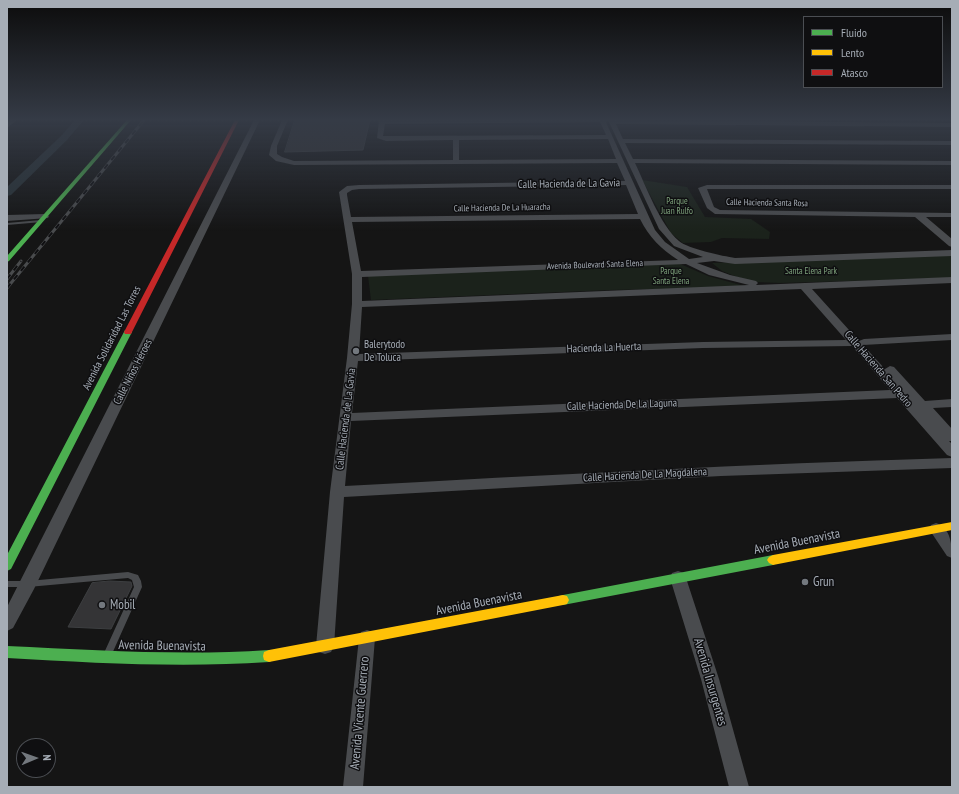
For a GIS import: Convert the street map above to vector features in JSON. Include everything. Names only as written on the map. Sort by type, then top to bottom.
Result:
[{"type":"main road","points":[[7,260],[97,157]]},
{"type":"main road","name":"Avenida Solidaridad Las Torres","points":[[7,566],[217,157]]},
{"type":"main road","name":"Avenida Buenavista","points":[[7,652],[105,658],[227,660],[273,656],[952,526]]},
{"type":"street","name":"Calle Niños Héroes","points":[[7,623],[28,584],[239,157]]},
{"type":"street","points":[[275,157],[283,158],[294,163],[313,164],[416,161],[457,171],[509,160],[618,159],[643,216],[660,242],[689,262],[704,269],[731,278],[777,287]]},
{"type":"street","points":[[457,157],[457,171]]},
{"type":"street","points":[[629,157],[662,228],[672,240],[682,247],[714,258]]},
{"type":"street","points":[[631,161],[952,163]]},
{"type":"street","name":"Calle Hacienda de La Gavia","points":[[325,646],[337,492],[358,304],[357,274],[343,195],[344,190],[457,171],[629,183]]},
{"type":"street","name":"Calle Hacienda Santa Rosa","points":[[952,187],[729,186],[702,188],[711,208],[718,212],[952,215]]},
{"type":"street","points":[[634,196],[647,195]]},
{"type":"street","points":[[918,215],[952,244]]},
{"type":"street","name":"Calle Hacienda De La Huaracha","points":[[347,220],[643,216]]},
{"type":"street","points":[[7,218],[43,218]]},
{"type":"street","name":"Avenida Boulevard Santa Elena","points":[[357,274],[689,262],[714,258],[735,261],[952,254]]},
{"type":"street","points":[[358,304],[618,292],[952,280]]},
{"type":"street","name":"Calle Hacienda San Pedro","points":[[809,285],[882,367],[922,405],[952,437]]},
{"type":"street","name":"Hacienda La Huerta","points":[[353,358],[703,345],[860,342],[952,337]]},
{"type":"street","name":"Calle Hacienda San Pedro","points":[[882,367],[900,394],[952,452]]},
{"type":"street","name":"Calle Hacienda De La Laguna","points":[[345,417],[900,394]]},
{"type":"street","points":[[922,405],[952,403]]},
{"type":"street","name":"Calle Hacienda De La Magdalena","points":[[337,492],[572,478],[815,467],[952,463]]},
{"type":"street","points":[[936,529],[952,552]]},
{"type":"street","name":"Avenida Insurgentes","points":[[678,578],[710,679],[739,787]]},
{"type":"street","name":"Avenida Vicente Guerrero","points":[[353,787],[367,638]]},
{"type":"lane","points":[[7,224],[43,218]]},
{"type":"lane","points":[[7,584],[28,584],[128,575],[135,577],[138,587],[105,658]]},
{"type":"green space","name":"Parque Juan Rulfo","points":[[642,180],[687,187],[705,217],[751,219],[770,232],[769,239],[722,238],[711,242],[683,243],[671,233]]},
{"type":"green space","name":"Santa Elena Park","points":[[952,255],[952,278],[780,283],[755,282],[722,271],[712,263]]},
{"type":"green space","name":"Parque Santa Elena","points":[[678,263],[708,276],[748,287],[610,290],[371,300],[368,276]]},
{"type":"building","name":"Mobil","points":[[110,581],[131,582],[132,586],[111,629],[68,627],[92,583]]},
{"type":"waterway","points":[[7,193],[44,157]]},
{"type":"railway","points":[[7,288],[114,157]]},
{"type":"railway","points":[[7,279],[21,261]]},
{"type":"traffic: fast","points":[[7,260],[97,157]]},
{"type":"traffic: fast","points":[[7,566],[128,332]]},
{"type":"traffic: fast","points":[[563,600],[773,560]]},
{"type":"traffic: fast","points":[[7,652],[171,659],[269,656]]},
{"type":"traffic: slow","points":[[773,560],[952,526]]},
{"type":"traffic: slow","points":[[269,656],[563,600]]},
{"type":"traffic: jam","points":[[128,332],[218,157]]},
{"type":"place","name":"Balerytodo De Toluca","points":[[356,351]]},
{"type":"place","name":"Grun","points":[[805,582]]},
{"type":"place","name":"Mobil","points":[[102,605]]}]
